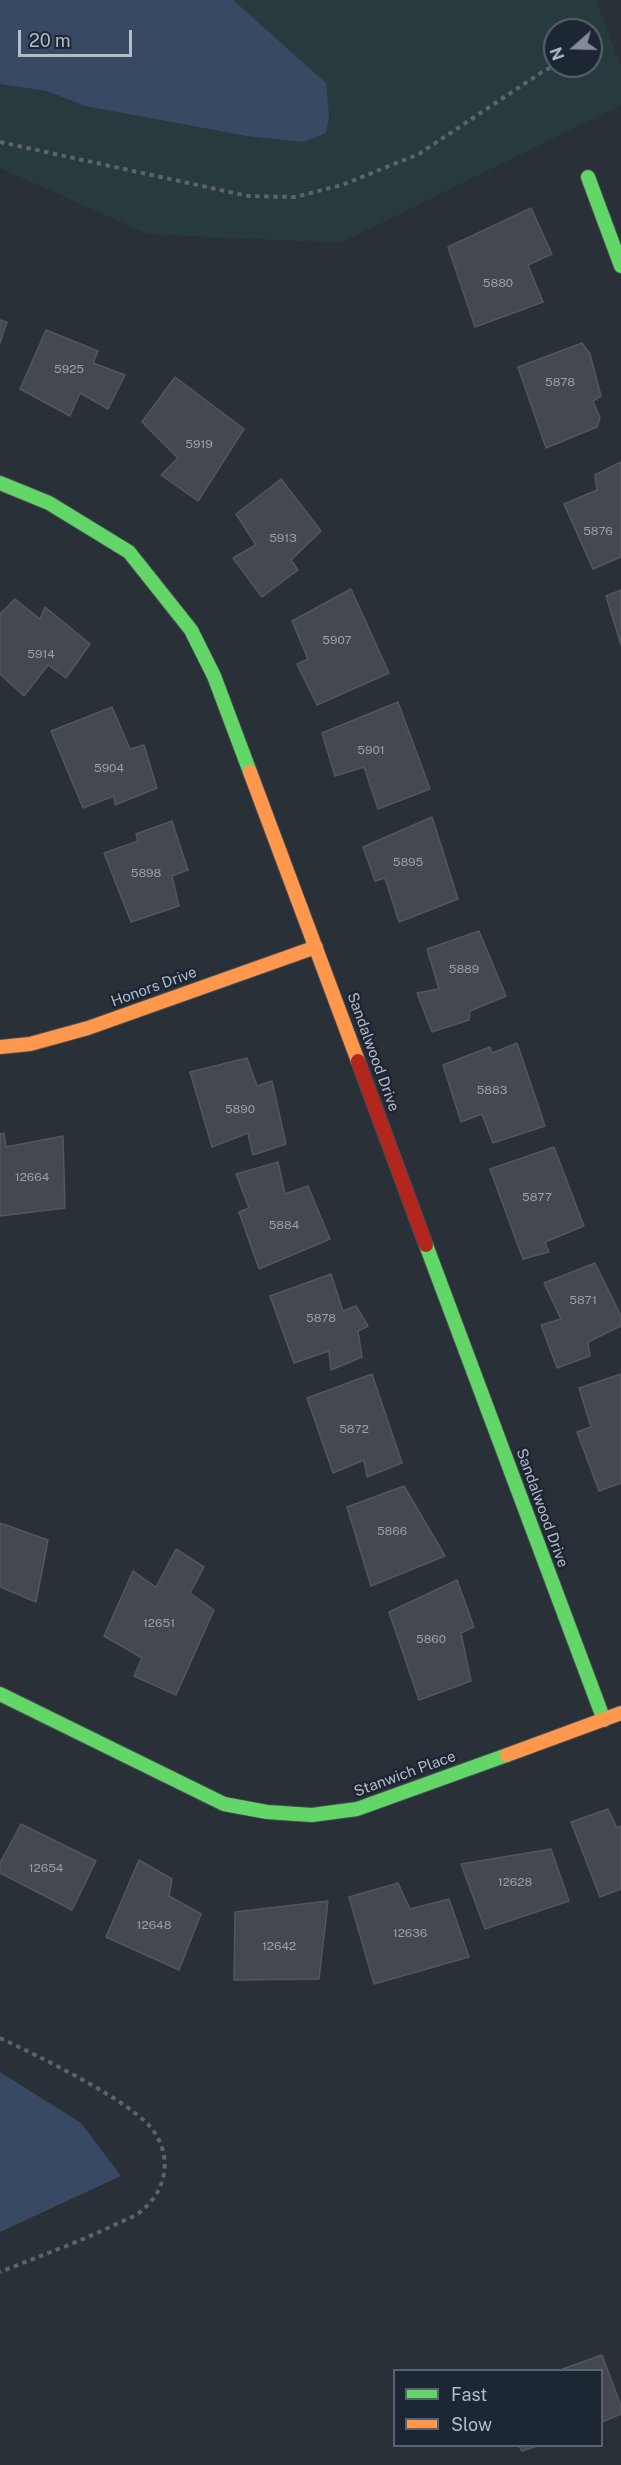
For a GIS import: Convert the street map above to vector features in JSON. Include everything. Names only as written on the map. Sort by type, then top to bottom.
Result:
[{"type":"street","points":[[588,177],[621,266]]},
{"type":"street","name":"Sandalwood Drive","points":[[0,483],[49,503],[129,552],[191,630],[214,676],[604,1720]]},
{"type":"street","name":"Honors Drive","points":[[0,1047],[30,1044],[88,1028],[316,947]]},
{"type":"street","name":"Stanwich Place","points":[[0,1694],[224,1804],[267,1812],[312,1815],[357,1809],[621,1713]]},
{"type":"path","points":[[0,142],[248,196],[295,196],[342,185],[419,154],[543,71]]},
{"type":"path","points":[[0,2038],[33,2053],[129,2108],[154,2131],[164,2150],[165,2168],[162,2187],[138,2213],[91,2236],[0,2272]]},
{"type":"green space","points":[[0,0],[596,0],[603,18],[543,18],[543,78],[603,78],[603,19],[621,67],[621,105],[341,243],[147,234],[0,168]]},
{"type":"water","points":[[0,0],[233,0],[326,83],[329,115],[326,133],[304,142],[247,136],[85,106],[47,91],[0,84]]},
{"type":"water","points":[[0,2072],[81,2123],[121,2176],[0,2232]]},
{"type":"building","points":[[531,208],[552,254],[528,265],[543,302],[475,327],[448,247]]},
{"type":"building","points":[[0,320],[7,322],[0,343]]},
{"type":"building","points":[[46,330],[98,351],[93,363],[125,375],[108,409],[80,393],[70,416],[20,389]]},
{"type":"building","points":[[582,343],[590,354],[601,396],[593,401],[600,418],[597,427],[546,448],[518,367]]},
{"type":"building","points":[[175,377],[244,429],[198,501],[161,475],[178,458],[142,422]]},
{"type":"building","points":[[621,462],[621,557],[593,569],[564,504],[597,490],[595,475]]},
{"type":"building","points":[[281,479],[321,531],[291,560],[298,570],[262,597],[233,558],[256,545],[236,514]]},
{"type":"building","points":[[351,589],[389,673],[317,705],[297,664],[308,659],[292,621]]},
{"type":"building","points":[[621,590],[621,645],[606,596]]},
{"type":"building","points":[[15,599],[40,619],[45,607],[90,644],[66,678],[48,665],[24,696],[0,674],[0,614]]},
{"type":"building","points":[[398,702],[430,789],[378,809],[364,767],[335,776],[322,733]]},
{"type":"building","points":[[112,707],[130,749],[144,745],[157,788],[115,805],[114,796],[83,808],[51,731]]},
{"type":"building","points":[[432,817],[458,899],[399,922],[385,878],[375,881],[363,847]]},
{"type":"building","points":[[172,821],[188,870],[172,876],[179,906],[131,922],[104,853],[138,841],[136,834]]},
{"type":"building","points":[[479,931],[506,996],[470,1011],[469,1020],[432,1032],[417,993],[439,989],[427,949]]},
{"type":"building","points":[[517,1043],[545,1126],[493,1143],[482,1114],[461,1122],[443,1065],[490,1047],[492,1053]]},
{"type":"building","points":[[247,1058],[257,1086],[272,1081],[286,1144],[253,1155],[248,1133],[212,1147],[190,1072]]},
{"type":"building","points":[[4,1133],[6,1147],[63,1136],[65,1208],[0,1216],[0,1134]]},
{"type":"building","points":[[554,1147],[584,1226],[545,1242],[549,1252],[523,1259],[490,1169]]},
{"type":"building","points":[[278,1162],[285,1194],[308,1186],[330,1239],[259,1269],[239,1212],[249,1208],[236,1174]]},
{"type":"building","points":[[595,1263],[621,1316],[621,1326],[588,1342],[590,1356],[557,1368],[541,1325],[561,1319],[544,1283]]},
{"type":"building","points":[[331,1274],[343,1311],[356,1306],[368,1326],[358,1331],[362,1357],[331,1370],[329,1351],[294,1363],[270,1296]]},
{"type":"building","points":[[372,1374],[402,1463],[367,1477],[364,1460],[333,1473],[307,1398]]},
{"type":"building","points":[[621,1374],[621,1483],[599,1491],[577,1432],[591,1427],[579,1388]]},
{"type":"building","points":[[404,1486],[445,1556],[371,1586],[347,1507]]},
{"type":"building","points":[[0,1523],[48,1540],[36,1602],[0,1587]]},
{"type":"building","points":[[176,1549],[204,1567],[190,1593],[214,1610],[176,1695],[134,1676],[142,1658],[104,1636],[133,1571],[156,1587]]},
{"type":"building","points":[[457,1580],[474,1627],[461,1633],[471,1681],[419,1700],[389,1612]]},
{"type":"building","points":[[608,1809],[617,1828],[621,1826],[621,1889],[600,1897],[571,1822]]},
{"type":"building","points":[[21,1824],[96,1861],[72,1910],[0,1873],[0,1863]]},
{"type":"building","points":[[551,1849],[569,1901],[485,1929],[461,1864]]},
{"type":"building","points":[[139,1860],[172,1879],[169,1896],[201,1914],[179,1970],[106,1937]]},
{"type":"building","points":[[398,1883],[410,1909],[449,1899],[469,1957],[374,1984],[349,1897]]},
{"type":"building","points":[[328,1901],[319,1979],[234,1980],[235,1912]]},
{"type":"building","points":[[602,2355],[621,2406],[621,2414],[603,2422],[603,2369],[563,2369]]},
{"type":"building","points":[[520,2447],[534,2447],[522,2451]]},
{"type":"traffic: fast","points":[[588,177],[621,266]]},
{"type":"traffic: fast","points":[[0,483],[49,503],[129,552],[191,630],[214,676],[250,772]]},
{"type":"traffic: fast","points":[[426,1245],[604,1720]]},
{"type":"traffic: fast","points":[[0,1694],[224,1804],[267,1812],[312,1815],[357,1809],[507,1755]]},
{"type":"traffic: slow","points":[[250,772],[358,1061]]},
{"type":"traffic: slow","points":[[0,1047],[30,1044],[88,1028],[316,947]]},
{"type":"traffic: slow","points":[[507,1755],[621,1713]]},
{"type":"traffic: jam","points":[[358,1061],[426,1245]]}]
